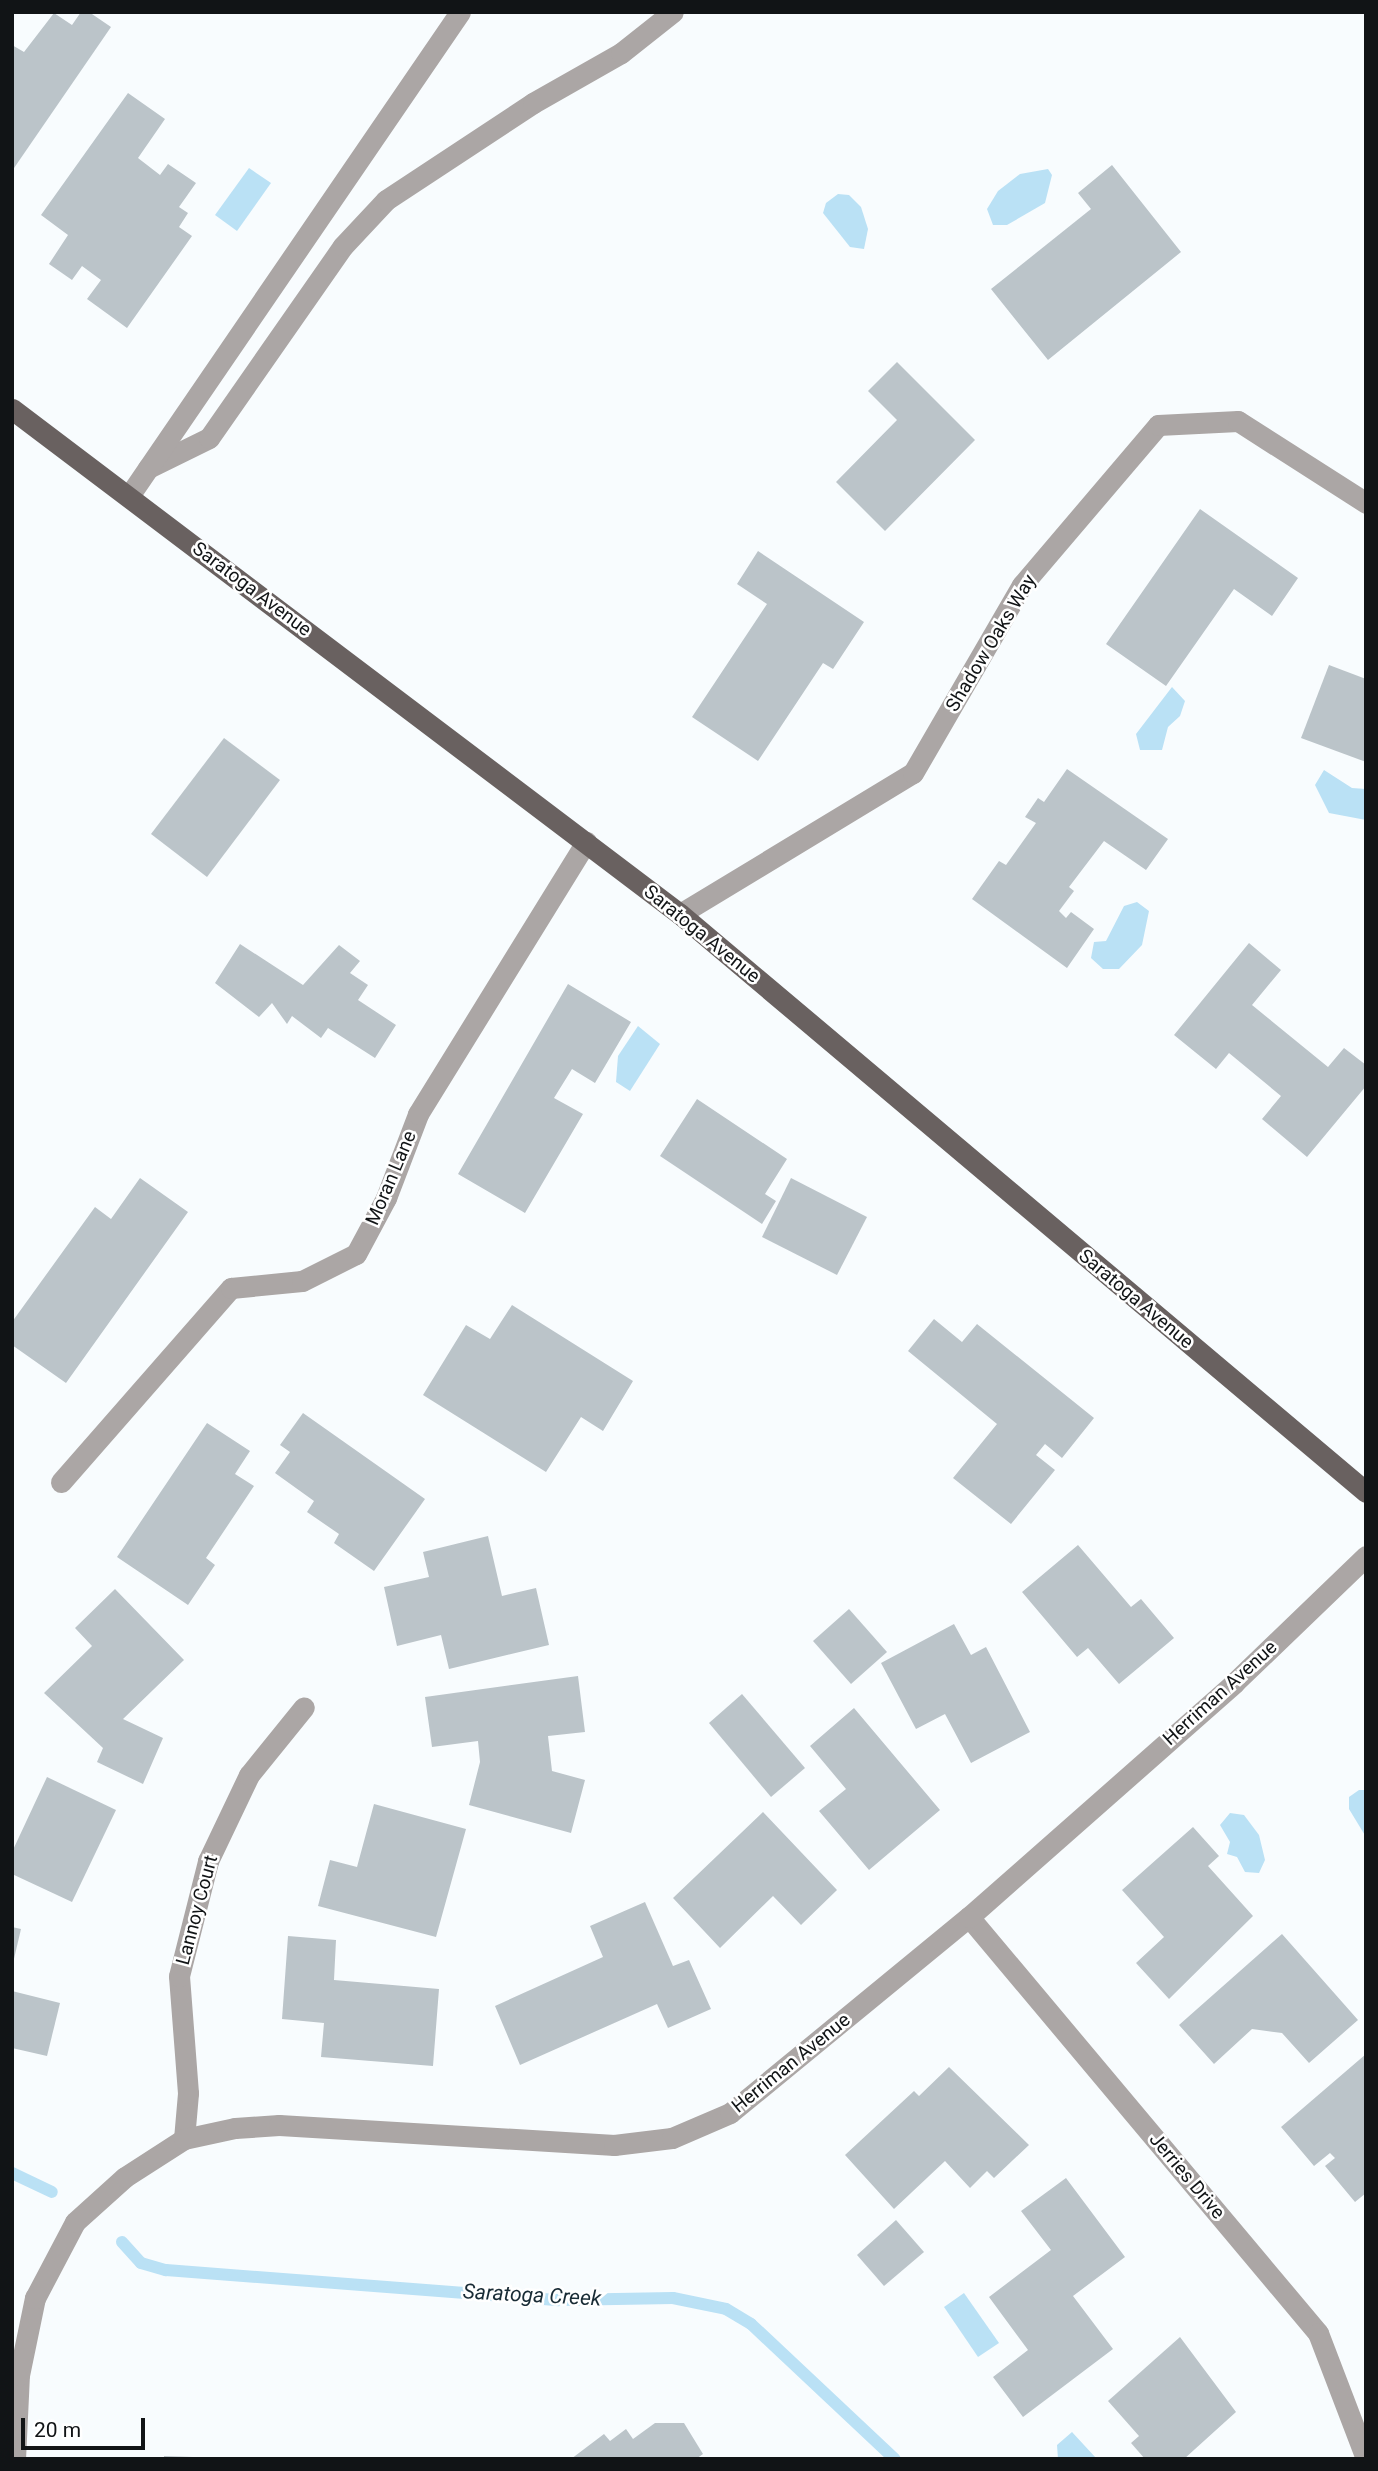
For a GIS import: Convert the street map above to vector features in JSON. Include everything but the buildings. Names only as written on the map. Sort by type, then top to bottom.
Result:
[{"type":"main road","name":"Saratoga Avenue","points":[[12,409],[680,914],[1366,1492]]},
{"type":"street","points":[[129,496],[460,12]]},
{"type":"street","points":[[148,468],[209,438],[343,246],[386,200],[510,117],[621,53],[673,12]]},
{"type":"street","name":"Shadow Oaks Way","points":[[680,914],[913,774],[1022,585],[1158,425],[1238,421],[1366,503]]},
{"type":"street","name":"Moran Lane","points":[[61,1482],[231,1288],[302,1281],[356,1254],[386,1198],[418,1114],[586,842]]},
{"type":"street","name":"Herriman Avenue","points":[[15,2459],[19,2375],[35,2298],[75,2222],[125,2178],[184,2139],[235,2128],[279,2125],[614,2145],[672,2138],[730,2113],[968,1917],[1234,1683],[1366,1556]]},
{"type":"street","name":"Lannoy Court","points":[[184,2139],[188,2093],[179,1976],[208,1861],[249,1774],[304,1707]]},
{"type":"street","name":"Jerries Drive","points":[[968,1917],[1318,2333],[1366,2459]]},
{"type":"water","points":[[249,168],[271,183],[237,231],[215,215]]},
{"type":"water","points":[[1048,169],[1052,175],[1045,203],[1007,225],[993,225],[987,209],[998,191],[1020,174]]},
{"type":"water","points":[[838,194],[849,195],[861,207],[868,229],[864,249],[850,247],[823,213],[826,203]]},
{"type":"water","points":[[1172,687],[1185,701],[1180,716],[1168,727],[1162,750],[1140,750],[1136,734]]},
{"type":"water","points":[[1324,770],[1352,788],[1366,789],[1366,820],[1329,813],[1315,785]]},
{"type":"water","points":[[1137,902],[1149,911],[1142,945],[1119,969],[1103,969],[1091,958],[1094,942],[1106,941],[1124,906]]},
{"type":"water","points":[[638,1026],[660,1044],[630,1091],[616,1082],[618,1056]]},
{"type":"water","points":[[1359,1790],[1366,1790],[1366,1837],[1349,1809],[1349,1797]]},
{"type":"water","points":[[1230,1813],[1244,1815],[1259,1835],[1265,1860],[1259,1873],[1245,1872],[1237,1857],[1227,1854],[1230,1842],[1220,1825]]},
{"type":"water","points":[[964,2293],[999,2343],[978,2357],[944,2307]]},
{"type":"water","points":[[1072,2432],[1096,2458],[1114,2459],[1058,2459],[1057,2445]]},
{"type":"waterway","name":"Saratoga Creek","points":[[12,2173],[52,2192]]},
{"type":"waterway","name":"Saratoga Creek","points":[[122,2242],[141,2263],[166,2270],[559,2300],[673,2298],[726,2309],[751,2324],[895,2459]]}]
